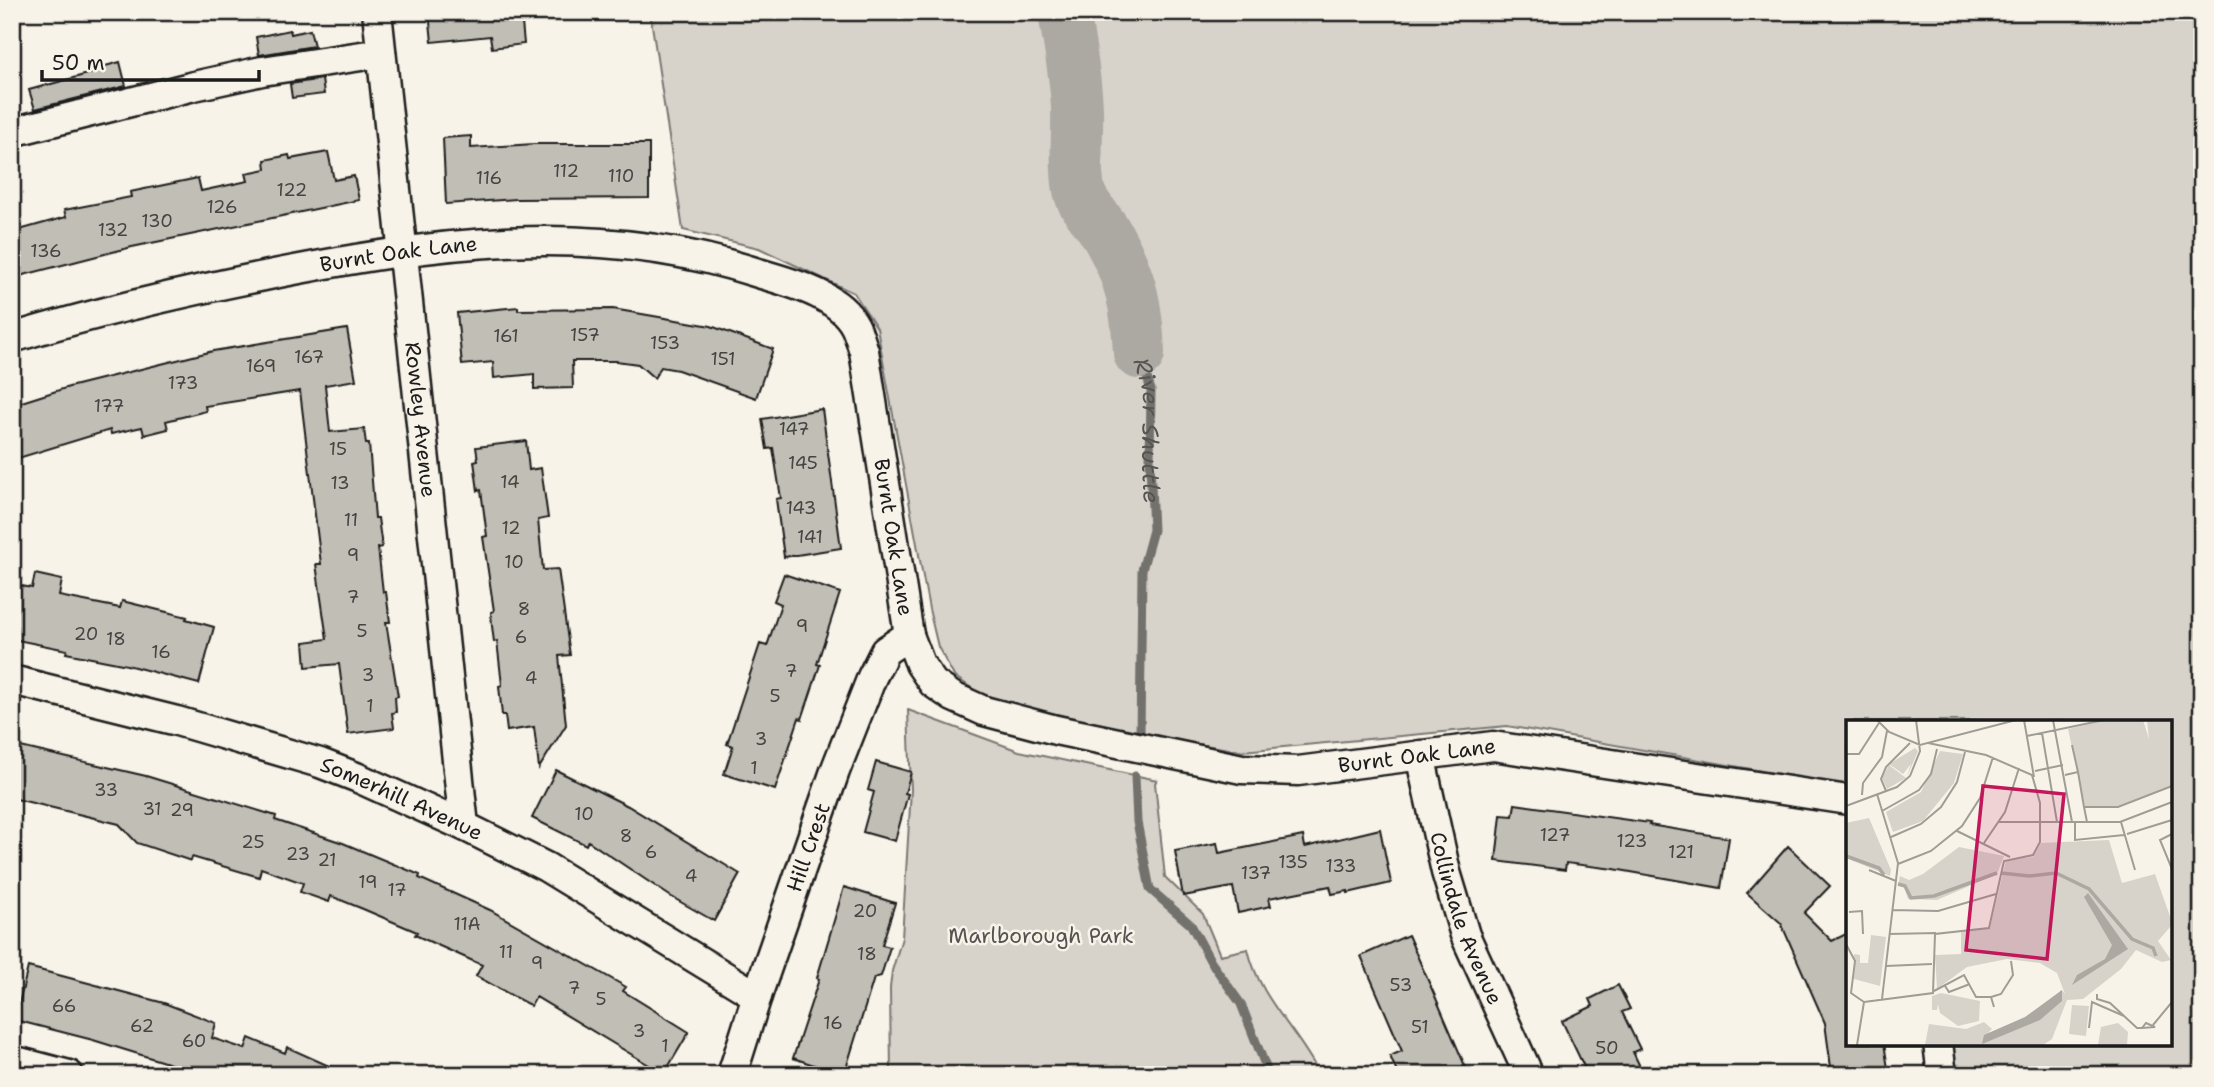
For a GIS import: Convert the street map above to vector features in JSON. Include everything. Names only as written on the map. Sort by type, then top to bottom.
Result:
[{"type":"street","name":"Rowley Avenue","points":[[377,12],[464,826]]},
{"type":"street","points":[[12,132],[183,88],[262,71],[382,53]]},
{"type":"street","name":"Burnt Oak Lane","points":[[12,338],[180,294],[332,262],[403,251],[478,243],[585,240],[669,251],[720,262],[791,284],[824,298],[842,310],[854,324],[864,351],[909,635],[920,664],[933,683],[966,704],[1015,721],[1242,769],[1298,771],[1483,747],[1514,748],[1846,800]]},
{"type":"street","name":"Hill Crest","points":[[732,1075],[835,771],[872,677],[884,651],[909,635]]},
{"type":"street","name":"Somerhill Avenue","points":[[12,680],[177,721],[320,762],[464,826],[546,867],[757,996]]},
{"type":"street","name":"Collindale Avenue","points":[[1420,755],[1446,872],[1465,935],[1530,1075]]},
{"type":"street","points":[[1938,1045],[1942,1075]]},
{"type":"street","points":[[12,1060],[69,1075]]},
{"type":"green space","points":[[650,12],[2202,12],[2202,1075],[1952,1075],[1947,1045],[2172,1045],[2172,720],[1846,720],[1846,786],[1507,726],[1242,751],[1166,739],[1012,704],[979,693],[954,676],[938,647],[877,328],[854,293],[759,248],[683,230]]},
{"type":"green space","name":"Marlborough Park","points":[[908,710],[1019,751],[1157,780],[1155,783],[1165,877],[1203,914],[1220,955],[1248,949],[1253,967],[1270,999],[1320,1075],[891,1075],[890,988],[902,938],[911,790]]},
{"type":"building","points":[[429,12],[521,12],[524,44],[492,48],[490,36],[432,42]]},
{"type":"building","points":[[290,30],[291,34],[310,30],[314,46],[259,55],[256,37]]},
{"type":"building","points":[[120,62],[126,86],[35,109],[29,90],[99,71],[98,68]]},
{"type":"building","points":[[322,79],[324,94],[292,98],[290,84]]},
{"type":"building","points":[[471,136],[471,148],[534,144],[649,144],[649,198],[516,199],[446,204],[443,138]]},
{"type":"building","points":[[328,152],[334,180],[354,176],[359,200],[132,247],[12,278],[12,232],[66,217],[64,210],[131,197],[130,192],[198,178],[201,191],[248,181],[246,173],[266,169],[265,160],[289,155],[290,159]]},
{"type":"building","points":[[518,307],[518,310],[613,309],[711,326],[773,349],[756,398],[678,370],[661,367],[654,378],[638,364],[616,361],[572,361],[573,388],[534,389],[534,374],[494,378],[493,362],[462,365],[457,313]]},
{"type":"building","points":[[347,329],[356,380],[325,385],[330,432],[364,429],[366,444],[369,444],[375,518],[378,518],[382,547],[378,548],[383,592],[386,592],[390,622],[386,622],[398,696],[395,697],[396,712],[392,713],[394,728],[348,734],[339,664],[306,667],[304,642],[327,639],[316,564],[321,564],[300,391],[205,406],[206,411],[166,421],[168,429],[144,435],[142,427],[111,434],[110,430],[12,460],[12,405],[69,387],[213,351]]},
{"type":"building","points":[[822,409],[841,548],[784,557],[776,499],[781,498],[773,448],[767,449],[762,419]]},
{"type":"building","points":[[526,441],[529,470],[541,468],[548,518],[538,520],[543,570],[558,569],[570,655],[559,656],[566,725],[539,768],[534,727],[507,731],[505,715],[502,715],[499,686],[502,685],[497,641],[494,642],[491,612],[494,611],[483,537],[487,536],[474,461],[478,460],[476,447]]},
{"type":"building","points":[[35,574],[62,580],[59,596],[120,608],[122,601],[187,617],[186,619],[214,627],[199,684],[127,665],[66,653],[67,650],[12,639],[12,584],[32,588]]},
{"type":"building","points":[[784,574],[840,593],[817,664],[820,665],[775,790],[724,774],[733,746],[727,744],[760,644],[767,646],[781,604],[774,601]]},
{"type":"building","points":[[12,745],[146,776],[276,816],[275,820],[343,843],[420,875],[419,878],[490,910],[626,987],[623,991],[689,1032],[664,1074],[536,997],[531,1006],[476,976],[482,965],[415,935],[417,932],[331,896],[329,902],[300,892],[303,883],[261,868],[259,877],[192,857],[191,861],[137,843],[119,824],[12,798]]},
{"type":"building","points":[[876,762],[911,772],[895,841],[863,832],[874,792],[868,790]]},
{"type":"building","points":[[556,770],[628,806],[740,874],[714,921],[670,896],[588,841],[586,845],[532,818]]},
{"type":"building","points":[[1515,804],[1650,823],[1649,825],[1729,838],[1721,888],[1566,863],[1565,870],[1496,861],[1501,815],[1513,816]]},
{"type":"building","points":[[1380,829],[1391,883],[1332,894],[1330,886],[1269,898],[1271,906],[1238,913],[1233,887],[1183,896],[1175,851],[1217,843],[1219,853],[1303,836],[1305,847]]},
{"type":"building","points":[[1788,846],[1830,886],[1804,913],[1832,941],[1846,934],[1846,1045],[1884,1045],[1889,1075],[1832,1075],[1825,1023],[1781,923],[1747,893]]},
{"type":"building","points":[[844,887],[895,903],[882,945],[890,947],[881,976],[874,978],[844,1075],[793,1058],[819,979],[817,978]]},
{"type":"building","points":[[1408,935],[1469,1075],[1398,1075],[1390,1056],[1402,1051],[1361,956]]},
{"type":"building","points":[[28,967],[164,1003],[216,1023],[212,1038],[245,1049],[249,1038],[285,1053],[287,1047],[349,1075],[206,1075],[93,1040],[15,1020]]},
{"type":"building","points":[[1618,985],[1630,1009],[1622,1012],[1640,1049],[1633,1052],[1644,1075],[1588,1075],[1562,1021],[1593,1006],[1590,999]]},
{"type":"waterway","name":"River Shuttle","points":[[1064,12],[1076,97],[1079,190],[1107,235],[1127,278],[1137,321],[1139,353]]},
{"type":"waterway","name":"River Shuttle","points":[[1139,353],[1151,390],[1153,530],[1142,570],[1140,737]]},
{"type":"waterway","name":"River Shuttle","points":[[1135,776],[1137,822],[1150,889],[1191,925],[1211,962],[1241,1004],[1269,1075]]}]
